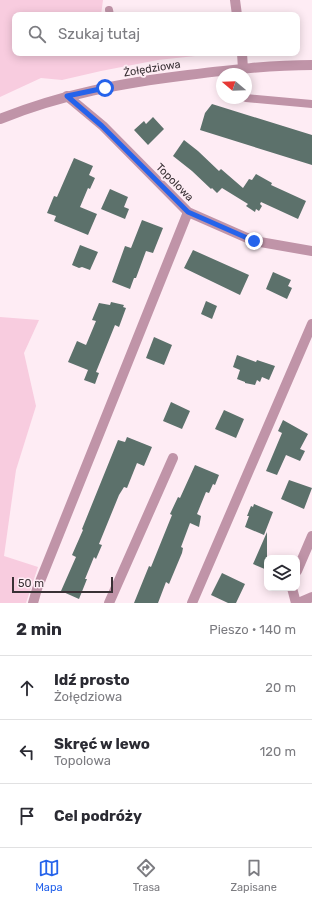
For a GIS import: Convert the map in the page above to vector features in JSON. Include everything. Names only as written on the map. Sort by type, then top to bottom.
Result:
[{"type":"street","points":[[235,0],[237,12]]},
{"type":"street","points":[[242,56],[243,68]]},
{"type":"street","name":"Żołędziowa","points":[[252,68],[312,65]]},
{"type":"street","name":"Żołędziowa","points":[[0,119],[67,96],[162,78],[216,72]]},
{"type":"street","name":"Topolowa","points":[[67,96],[102,126],[188,212],[254,241],[312,250]]},
{"type":"street","points":[[33,603],[37,589],[188,212]]},
{"type":"street","points":[[192,603],[312,324]]},
{"type":"street","points":[[109,603],[173,458]]},
{"type":"street","points":[[300,564],[312,536]]},
{"type":"street","points":[[293,591],[297,603],[312,597]]},
{"type":"lane","points":[[252,99],[312,104]]},
{"type":"shaded area","points":[[0,0],[103,0],[101,12],[12,12],[12,56],[195,56],[158,60],[62,80],[41,78],[0,97]]},
{"type":"shaded area","points":[[0,317],[39,320],[24,353],[36,406],[16,470],[4,556],[38,567],[26,603],[0,603]]},
{"type":"building","points":[[212,104],[312,135],[312,165],[200,130],[205,113]]},
{"type":"building","points":[[153,117],[164,129],[148,145],[134,130],[144,121],[146,124]]},
{"type":"building","points":[[184,140],[219,171],[221,169],[243,188],[249,179],[252,180],[256,174],[272,183],[271,185],[306,201],[298,219],[261,202],[260,204],[262,206],[259,211],[256,209],[255,212],[246,206],[248,204],[222,188],[217,193],[212,188],[211,189],[173,156]]},
{"type":"building","points":[[74,158],[93,166],[89,175],[95,178],[90,189],[88,188],[80,207],[97,214],[88,235],[54,221],[56,216],[47,213],[54,196],[57,197]]},
{"type":"building","points":[[110,189],[128,197],[124,207],[129,209],[125,219],[101,209]]},
{"type":"building","points":[[142,220],[163,228],[153,253],[146,251],[136,278],[134,278],[130,289],[112,282],[125,246],[131,248]]},
{"type":"building","points":[[80,245],[98,252],[90,270],[72,265]]},
{"type":"building","points":[[193,250],[249,275],[240,295],[184,268]]},
{"type":"building","points":[[273,272],[291,280],[288,286],[292,288],[287,299],[266,289]]},
{"type":"building","points":[[206,301],[217,306],[212,319],[201,314]]},
{"type":"building","points":[[111,302],[124,305],[123,307],[126,308],[119,327],[115,325],[96,372],[99,373],[95,384],[84,380],[88,370],[68,362],[77,341],[86,345],[96,321],[92,320],[99,303],[110,305]]},
{"type":"building","points":[[154,337],[172,345],[164,365],[146,358]]},
{"type":"building","points":[[237,355],[256,362],[257,360],[275,366],[269,380],[262,377],[260,382],[257,380],[255,385],[245,383],[237,379],[240,370],[233,367]]},
{"type":"building","points":[[171,402],[190,411],[182,429],[163,421]]},
{"type":"building","points":[[224,410],[244,419],[236,438],[215,429]]},
{"type":"building","points":[[283,420],[308,434],[300,449],[305,451],[300,461],[286,455],[277,475],[266,471],[282,433],[278,431]]},
{"type":"building","points":[[127,437],[152,447],[144,466],[137,463],[127,488],[124,487],[119,495],[99,544],[102,545],[96,559],[94,557],[79,599],[61,591],[76,557],[72,555],[118,440],[125,442]]},
{"type":"building","points":[[195,465],[219,475],[215,485],[213,484],[209,493],[206,492],[197,514],[201,516],[199,527],[190,523],[181,547],[183,548],[182,553],[169,584],[166,582],[158,603],[134,603],[149,566],[151,567],[172,515],[170,514],[178,497],[180,498]]},
{"type":"building","points":[[289,480],[312,488],[304,509],[281,499]]},
{"type":"building","points":[[254,504],[273,512],[264,535],[245,527],[249,516],[247,516],[251,506],[253,507]]},
{"type":"building","points":[[267,532],[267,555],[264,555],[264,569],[253,564]]},
{"type":"building","points":[[222,573],[245,584],[236,603],[228,603],[211,595]]},
{"type":"route","points":[[105,88],[67,96],[102,126],[188,212],[254,241]]}]
